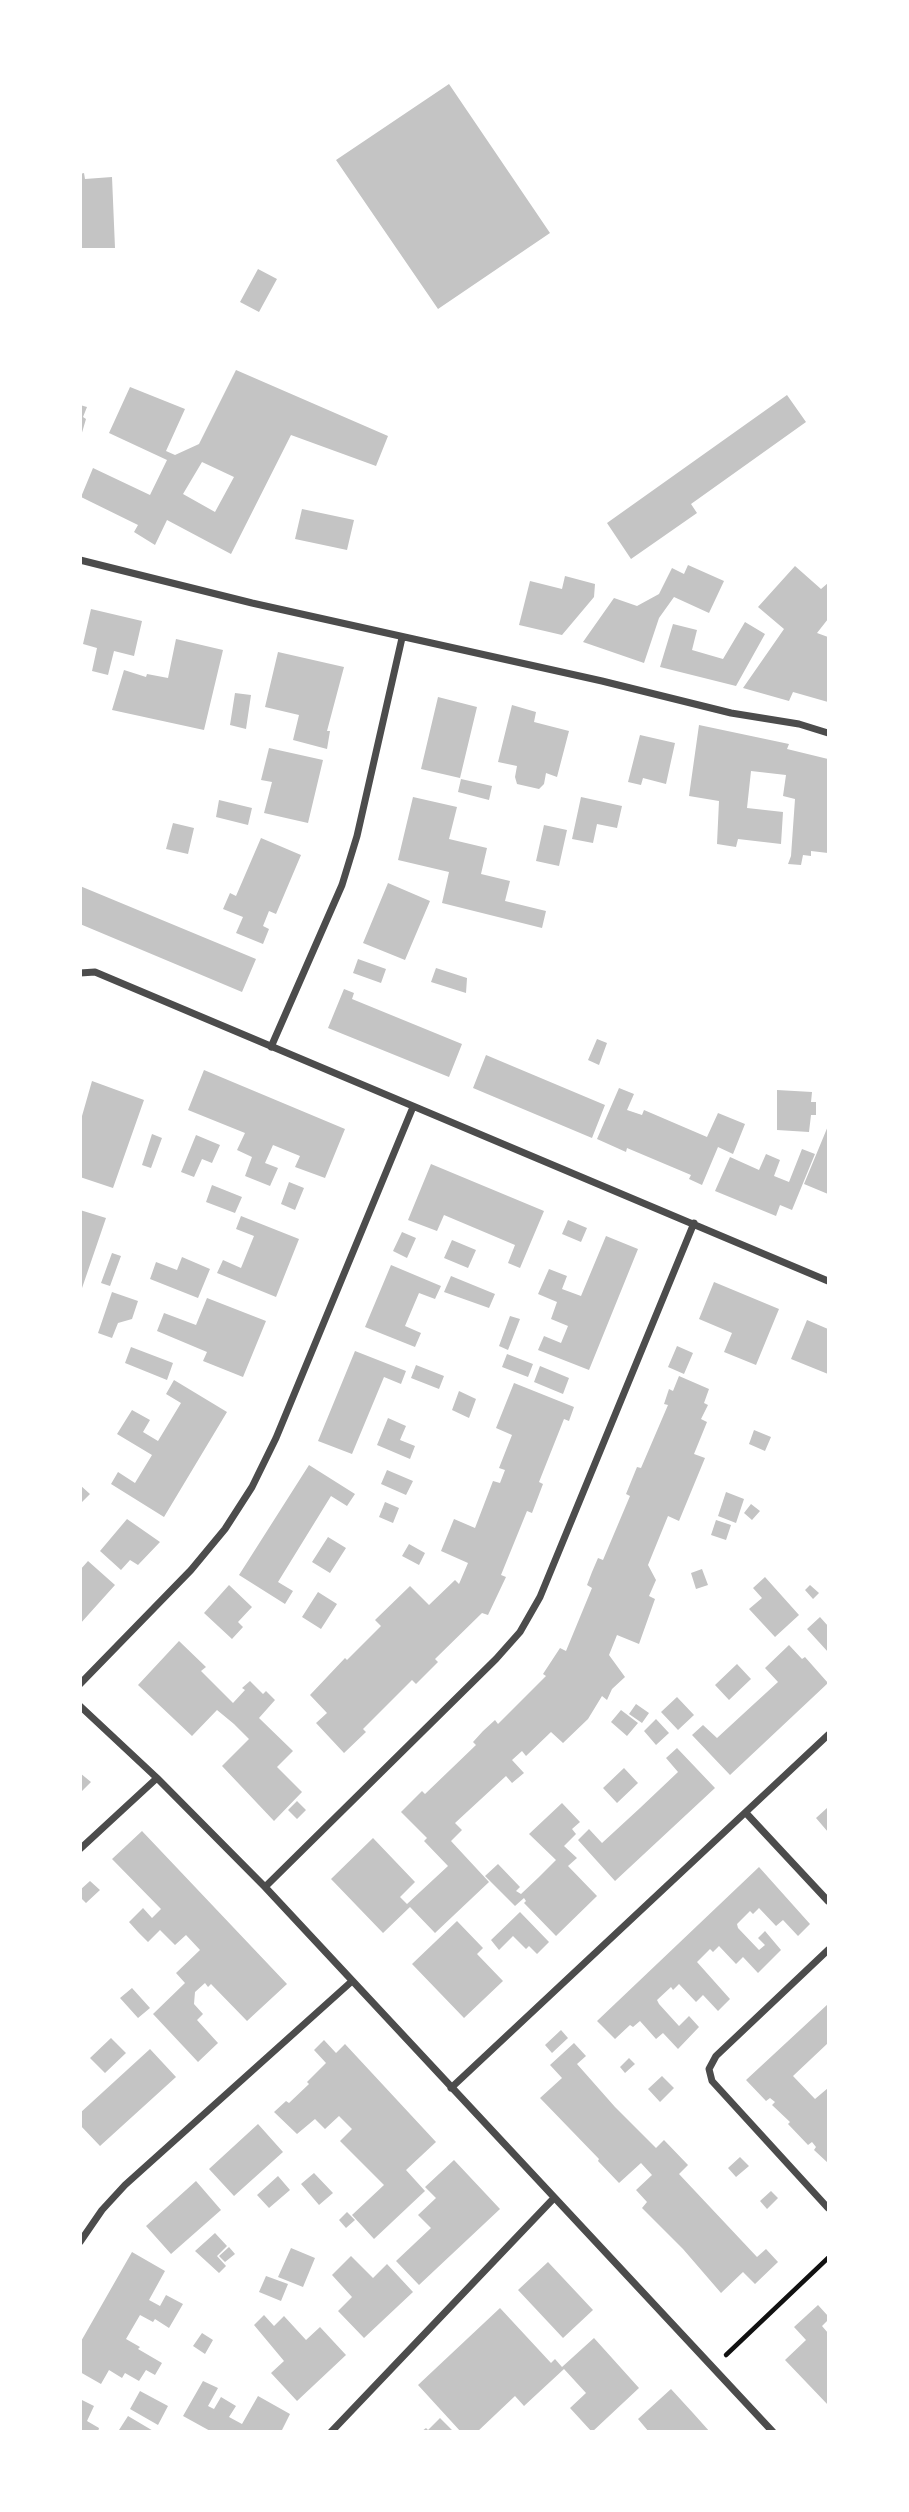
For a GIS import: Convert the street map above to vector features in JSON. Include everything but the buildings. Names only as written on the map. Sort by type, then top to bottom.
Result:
[{"type":"street","points":[[80,560],[252,604],[731,713],[799,724],[828,733]]},
{"type":"street","points":[[271,1047],[342,886],[357,836],[402,638]]},
{"type":"street","points":[[80,973],[95,972],[828,1281]]},
{"type":"street","points":[[80,1684],[191,1570],[225,1529],[252,1487],[276,1438],[414,1107]]},
{"type":"street","points":[[265,1887],[496,1660],[520,1632],[540,1597],[694,1223]]},
{"type":"street","points":[[80,1706],[157,1778],[265,1887],[773,2431]]},
{"type":"street","points":[[451,2088],[828,1735]]},
{"type":"street","points":[[80,1849],[157,1778]]},
{"type":"street","points":[[746,1813],[828,1901]]},
{"type":"street","points":[[828,1951],[716,2056],[709,2069],[712,2081],[828,2208]]},
{"type":"street","points":[[80,2242],[102,2210],[125,2185],[351,1982]]},
{"type":"street","points":[[331,2431],[554,2199]]},
{"type":"path","points":[[713,2367],[828,2258]]}]
